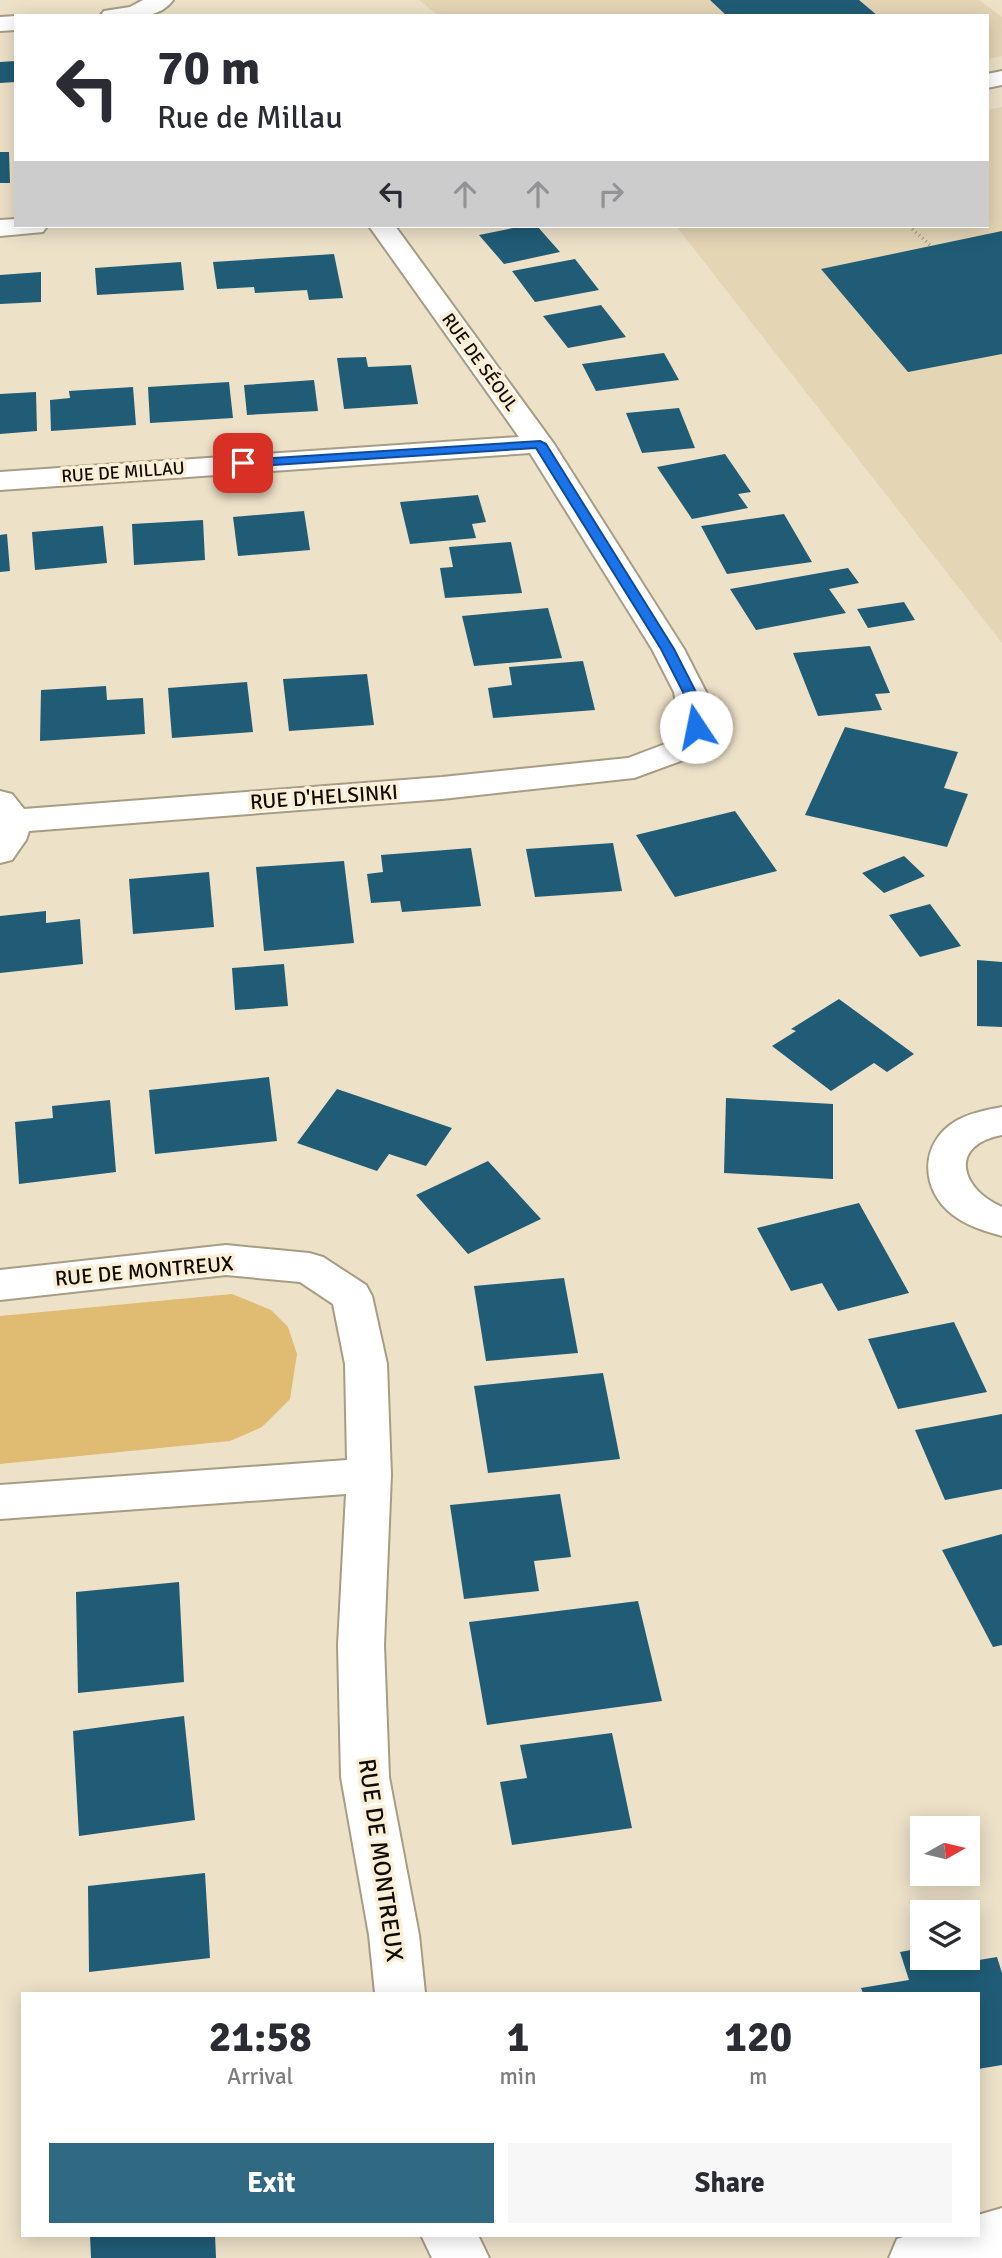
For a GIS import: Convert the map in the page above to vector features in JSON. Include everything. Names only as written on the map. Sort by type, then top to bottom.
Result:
[{"type":"street","points":[[128,14],[136,13],[160,0]]},
{"type":"street","name":"RUE DE SÉOUL","points":[[383,228],[540,444],[668,649],[690,692],[696,727],[677,751],[634,768]]},
{"type":"street","name":"RUE DE MILLAU","points":[[0,481],[540,444]]},
{"type":"street","name":"RUE D'HELSINKI","points":[[0,852],[11,836],[7,811],[442,788],[634,768]]},
{"type":"street","points":[[1002,1121],[971,1129],[955,1140],[947,1154],[946,1171],[951,1188],[965,1203],[983,1215],[1002,1222]]},
{"type":"street","name":"RUE DE MONTREUX","points":[[0,1285],[226,1260],[309,1268],[352,1296],[366,1364],[369,1475],[361,1645],[365,1777],[394,1935],[400,1992]]},
{"type":"street","points":[[0,1502],[369,1475]]},
{"type":"street","points":[[916,2258],[1002,2234]]},
{"type":"street","points":[[449,2237],[462,2258]]},
{"type":"path","points":[[911,228],[931,246]]},
{"type":"shaded area","points":[[419,0],[979,0],[1002,17],[1002,56],[989,59],[989,14],[436,14]]},
{"type":"shaded area","points":[[1002,107],[1002,643],[678,228],[989,228],[989,110]]},
{"type":"shaded area","points":[[232,1294],[271,1310],[288,1327],[297,1354],[290,1399],[262,1427],[230,1441],[0,1464],[0,1316]]},
{"type":"building","points":[[710,0],[859,0],[876,14],[725,14]]},
{"type":"building","points":[[14,61],[14,82],[0,83],[0,62]]},
{"type":"building","points":[[0,152],[9,152],[10,183],[0,183]]},
{"type":"building","points":[[513,228],[539,228],[560,252],[504,264],[479,235]]},
{"type":"building","points":[[1002,231],[1002,354],[908,372],[821,269]]},
{"type":"building","points":[[334,254],[343,298],[309,300],[307,290],[255,293],[254,287],[217,289],[213,262]]},
{"type":"building","points":[[575,259],[599,290],[535,302],[512,271]]},
{"type":"building","points":[[181,262],[184,290],[97,295],[95,268]]},
{"type":"building","points":[[41,272],[41,302],[0,304],[0,275]]},
{"type":"building","points":[[601,305],[626,337],[568,348],[543,316]]},
{"type":"building","points":[[664,353],[679,380],[596,391],[582,364]]},
{"type":"building","points":[[366,357],[368,367],[411,365],[418,404],[344,409],[337,358]]},
{"type":"building","points":[[314,380],[318,411],[247,415],[244,385]]},
{"type":"building","points":[[229,382],[233,418],[150,423],[148,387]]},
{"type":"building","points":[[133,387],[136,425],[51,431],[50,400],[70,398],[69,391]]},
{"type":"building","points":[[36,392],[37,431],[0,434],[0,394]]},
{"type":"building","points":[[679,408],[695,448],[642,453],[626,413]]},
{"type":"building","points":[[725,454],[751,492],[738,494],[748,508],[692,519],[657,467]]},
{"type":"building","points":[[478,495],[486,522],[472,524],[476,538],[410,544],[400,502]]},
{"type":"building","points":[[304,511],[310,550],[238,556],[233,517]]},
{"type":"building","points":[[784,514],[812,562],[727,574],[701,526]]},
{"type":"building","points":[[203,520],[205,560],[134,565],[132,524]]},
{"type":"building","points":[[103,526],[107,563],[35,570],[32,532]]},
{"type":"building","points":[[7,534],[10,571],[0,572],[0,535]]},
{"type":"building","points":[[511,542],[522,593],[445,598],[440,568],[453,567],[449,547]]},
{"type":"building","points":[[848,568],[859,583],[829,589],[846,613],[756,630],[730,589]]},
{"type":"building","points":[[904,602],[915,620],[868,628],[857,609]]},
{"type":"building","points":[[548,608],[562,658],[474,666],[462,616]]},
{"type":"building","points":[[870,646],[890,693],[875,694],[882,710],[818,716],[793,653]]},
{"type":"building","points":[[583,661],[595,710],[493,718],[488,688],[512,685],[509,667]]},
{"type":"building","points":[[367,674],[374,725],[289,731],[283,679]]},
{"type":"building","points":[[247,682],[253,732],[172,738],[168,688]]},
{"type":"building","points":[[106,686],[107,700],[143,698],[145,734],[40,741],[41,690]]},
{"type":"building","points":[[845,727],[958,752],[944,788],[968,794],[947,847],[805,815]]},
{"type":"building","points":[[735,811],[777,871],[675,897],[636,835]]},
{"type":"building","points":[[613,843],[622,891],[535,897],[526,849]]},
{"type":"building","points":[[471,848],[481,906],[402,912],[400,901],[371,903],[367,874],[383,872],[381,855]]},
{"type":"building","points":[[904,856],[925,876],[884,893],[862,873]]},
{"type":"building","points":[[344,861],[354,943],[264,951],[256,867]]},
{"type":"building","points":[[209,872],[214,927],[133,934],[129,879]]},
{"type":"building","points":[[930,904],[961,946],[920,957],[889,915]]},
{"type":"building","points":[[46,911],[46,923],[80,919],[83,964],[0,973],[0,916]]},
{"type":"building","points":[[977,960],[1002,962],[1002,1027],[977,1026]]},
{"type":"building","points":[[284,964],[288,1006],[235,1010],[232,968]]},
{"type":"building","points":[[839,999],[914,1054],[887,1072],[874,1063],[831,1091],[772,1046],[796,1031],[791,1029]]},
{"type":"building","points":[[269,1077],[277,1141],[155,1154],[149,1090]]},
{"type":"building","points":[[337,1089],[452,1128],[426,1166],[389,1154],[377,1171],[297,1143]]},
{"type":"building","points":[[726,1098],[833,1104],[833,1179],[724,1173]]},
{"type":"building","points":[[110,1100],[116,1172],[19,1184],[15,1122],[53,1118],[52,1106]]},
{"type":"building","points":[[488,1161],[541,1219],[468,1254],[416,1195]]},
{"type":"building","points":[[859,1203],[909,1293],[838,1311],[822,1283],[791,1291],[757,1228]]},
{"type":"building","points":[[564,1278],[578,1353],[486,1361],[474,1286]]},
{"type":"building","points":[[954,1322],[987,1392],[898,1409],[868,1339]]},
{"type":"building","points":[[603,1373],[620,1459],[488,1473],[474,1386]]},
{"type":"building","points":[[1002,1414],[1002,1489],[945,1500],[915,1430]]},
{"type":"building","points":[[560,1494],[571,1557],[534,1561],[539,1591],[464,1599],[450,1505]]},
{"type":"building","points":[[1002,1534],[1002,1645],[993,1647],[942,1550]]},
{"type":"building","points":[[179,1582],[184,1682],[78,1693],[76,1592]]},
{"type":"building","points":[[638,1601],[662,1701],[487,1725],[469,1622]]},
{"type":"building","points":[[184,1716],[195,1820],[79,1836],[73,1731]]},
{"type":"building","points":[[612,1733],[632,1828],[512,1845],[500,1782],[527,1778],[520,1745]]},
{"type":"building","points":[[205,1873],[210,1958],[89,1972],[88,1886]]},
{"type":"building","points":[[910,1950],[910,1970],[980,1970],[980,1960],[997,1957],[1002,1973],[1002,2065],[980,2069],[980,1992],[863,1992],[861,1988],[909,1980],[900,1952]]},
{"type":"building","points":[[90,2237],[215,2237],[216,2258],[91,2258]]},
{"type":"route","points":[[243,463],[540,444],[668,649],[690,692],[696,727]]}]
